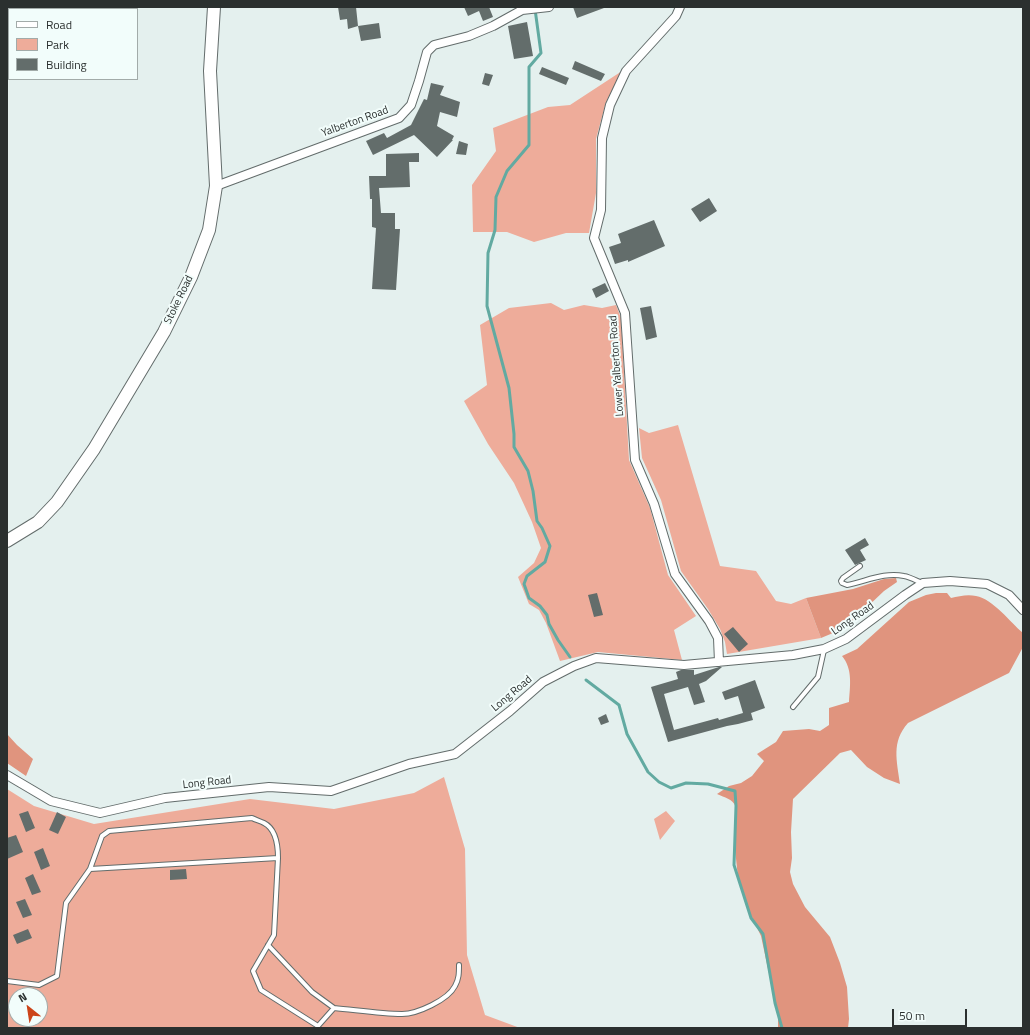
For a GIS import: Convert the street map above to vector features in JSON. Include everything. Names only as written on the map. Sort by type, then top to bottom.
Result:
[{"type":"street","name":"Stoke Road","points":[[7,541],[38,522],[57,502],[94,449],[164,332],[191,277],[209,230],[216,186],[210,71],[214,7]]},
{"type":"street","name":"Yalberton Road","points":[[216,186],[399,118],[410,105],[419,81],[427,52],[434,45],[469,36],[493,26],[522,10],[548,7]]},
{"type":"street","name":"Lower Yalberton Road","points":[[680,7],[676,16],[626,71],[610,105],[602,138],[601,210],[594,238],[626,313],[635,460],[654,504],[675,574],[709,620],[718,638],[720,662]]},
{"type":"street","name":"Long Road","points":[[7,776],[51,801],[100,813],[165,798],[269,787],[330,791],[409,764],[455,754],[543,682],[574,666],[596,658],[684,665],[792,655],[824,649],[846,639],[923,583],[950,581],[987,584],[1009,595],[1023,610]]},
{"type":"lane","points":[[860,566],[843,578],[841,581],[842,583],[847,585],[883,575],[892,575],[906,576],[923,583]]},
{"type":"lane","points":[[793,707],[818,677],[824,649]]},
{"type":"lane","points":[[7,981],[38,985],[57,976],[66,903],[90,869],[102,836],[108,831],[252,818],[266,823],[272,831],[278,846],[274,935],[252,971],[261,990],[318,1026],[334,1008]]},
{"type":"lane","points":[[90,869],[278,858]]},
{"type":"lane","points":[[268,945],[312,992],[334,1008],[403,1014],[421,1010],[448,995],[454,988],[459,978],[459,965]]},
{"type":"green space","points":[[622,71],[606,102],[596,139],[596,193],[589,233],[566,233],[534,242],[507,232],[473,232],[472,185],[496,151],[493,128],[548,107],[570,105]]},
{"type":"green space","points":[[551,303],[564,310],[584,305],[602,308],[616,305],[621,318],[629,460],[650,508],[668,575],[696,616],[674,630],[682,660],[598,652],[560,661],[546,623],[539,610],[529,604],[518,577],[534,563],[541,548],[532,522],[514,483],[488,444],[464,401],[487,385],[480,325],[509,308]]},
{"type":"green space","points":[[678,425],[720,566],[756,571],[776,601],[791,604],[806,598],[821,638],[727,654],[725,642],[720,629],[708,609],[681,571],[661,500],[642,458],[639,428],[649,433]]},
{"type":"green space","points":[[444,777],[465,849],[467,955],[485,1015],[520,1028],[7,1028],[7,789],[34,806],[94,824],[250,799],[334,809],[414,793]]},
{"type":"green space","points":[[666,811],[675,821],[660,840],[654,819]]},
{"type":"shaded area","points":[[896,578],[897,582],[884,591],[845,628],[821,638],[806,598],[853,589],[884,579]]},
{"type":"shaded area","points":[[947,593],[951,598],[973,595],[989,602],[1023,633],[1023,647],[1009,673],[908,723],[899,737],[896,752],[900,784],[884,778],[867,767],[851,750],[840,753],[793,799],[791,832],[792,858],[790,872],[793,884],[805,907],[830,937],[847,987],[849,1019],[848,1028],[778,1028],[778,1016],[761,936],[748,909],[738,878],[735,849],[736,807],[730,800],[717,794],[729,786],[741,783],[752,776],[764,761],[757,754],[776,742],[783,731],[809,729],[820,731],[829,725],[829,708],[849,702],[849,672],[846,661],[842,656],[857,649],[909,602],[926,595]]},
{"type":"shaded area","points":[[7,734],[33,759],[26,776],[7,763]]},
{"type":"building","points":[[338,7],[356,7],[358,26],[348,29],[347,19],[340,20]]},
{"type":"building","points":[[464,7],[489,7],[493,17],[483,21],[479,11],[468,16]]},
{"type":"building","points":[[573,7],[604,7],[604,8],[577,18]]},
{"type":"building","points":[[527,22],[533,56],[514,59],[508,26]]},
{"type":"building","points":[[379,23],[381,38],[361,41],[358,26]]},
{"type":"building","points":[[575,61],[605,74],[601,81],[572,69]]},
{"type":"building","points":[[542,67],[569,78],[566,85],[539,74]]},
{"type":"building","points":[[485,73],[493,75],[489,86],[482,84]]},
{"type":"building","points":[[431,83],[444,86],[440,95],[460,102],[457,117],[440,112],[437,126],[454,136],[453,140],[437,157],[414,135],[373,155],[366,141],[384,133],[387,138],[411,125],[424,99],[427,100]]},
{"type":"building","points":[[459,141],[468,144],[466,155],[456,154]]},
{"type":"building","points":[[419,153],[419,162],[409,162],[410,187],[379,188],[381,213],[395,213],[395,229],[400,229],[396,290],[372,289],[376,228],[372,227],[372,199],[370,199],[369,176],[386,176],[386,154]]},
{"type":"building","points":[[709,198],[717,211],[700,222],[691,209]]},
{"type":"building","points":[[654,220],[665,246],[628,262],[628,260],[615,264],[609,247],[621,243],[618,234]]},
{"type":"building","points":[[605,283],[609,291],[596,298],[592,289]]},
{"type":"building","points":[[651,306],[657,337],[646,340],[640,308]]},
{"type":"building","points":[[865,538],[869,545],[860,550],[866,560],[855,565],[845,550]]},
{"type":"building","points":[[597,593],[603,615],[594,617],[588,595]]},
{"type":"building","points":[[733,627],[748,644],[739,652],[724,634]]},
{"type":"building","points":[[722,667],[706,681],[699,684],[705,702],[694,705],[688,687],[664,694],[674,730],[743,713],[738,696],[725,700],[722,692],[755,680],[765,708],[751,713],[753,720],[668,742],[651,687],[678,679],[676,672],[681,670],[694,670],[694,675]]},
{"type":"building","points":[[606,714],[609,722],[601,725],[598,718]]},
{"type":"building","points":[[28,811],[35,828],[26,832],[19,814]]},
{"type":"building","points":[[57,812],[66,817],[58,834],[49,830]]},
{"type":"building","points":[[16,835],[23,852],[7,859],[7,838]]},
{"type":"building","points":[[43,848],[50,866],[41,870],[34,852]]},
{"type":"building","points":[[186,869],[187,879],[170,880],[170,870]]},
{"type":"building","points":[[33,874],[41,892],[32,895],[25,878]]},
{"type":"building","points":[[25,899],[32,915],[23,918],[16,902]]},
{"type":"building","points":[[28,929],[32,938],[17,944],[13,935]]},
{"type":"waterway","points":[[535,9],[541,53],[529,67],[529,145],[507,171],[496,197],[495,230],[488,253],[487,306],[509,388],[514,447],[528,471],[533,491],[537,521],[542,528],[550,546],[545,562],[527,576],[524,584],[529,598],[540,606],[547,615],[549,624],[570,657]]},
{"type":"waterway","points":[[586,680],[619,705],[627,734],[648,772],[659,782],[671,788],[686,783],[708,784],[735,791],[736,806],[734,865],[751,918],[763,934],[775,1003],[782,1028]]}]
